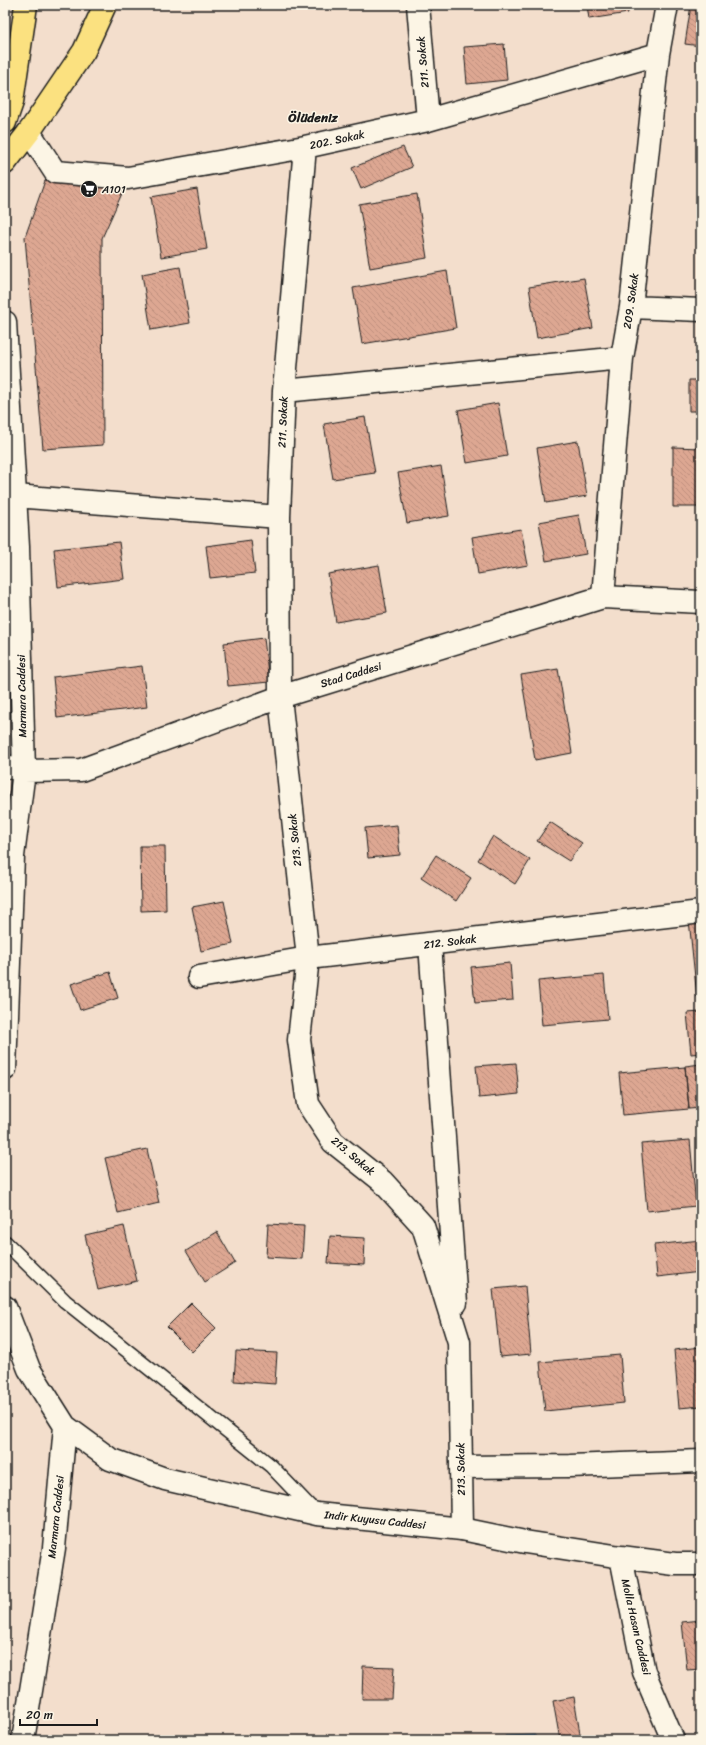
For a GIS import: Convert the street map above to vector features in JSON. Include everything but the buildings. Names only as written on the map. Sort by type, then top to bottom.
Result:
[{"type":"main road","points":[[5,122],[12,102],[26,5]]},
{"type":"main road","points":[[5,163],[29,132],[84,51],[105,5]]},
{"type":"street","name":"211. Sokak","points":[[418,5],[428,120]]},
{"type":"street","name":"209. Sokak","points":[[603,597],[622,358],[631,306],[658,54],[667,5]]},
{"type":"street","name":"202. Sokak","points":[[29,132],[55,172],[128,178],[305,147],[428,120],[658,54]]},
{"type":"street","name":"211. Sokak","points":[[280,697],[279,517],[284,391],[305,147]]},
{"type":"street","points":[[631,306],[701,310]]},
{"type":"street","name":"Marmara Caddesi","points":[[5,322],[18,547],[13,856],[5,1070]]},
{"type":"street","points":[[284,391],[622,358]]},
{"type":"street","points":[[15,496],[279,517]]},
{"type":"street","name":"Stad Caddesi","points":[[14,768],[81,770],[280,697],[603,597],[701,602]]},
{"type":"street","name":"213. Sokak","points":[[280,697],[308,958],[299,1040],[308,1104],[333,1142],[382,1181],[423,1226],[459,1342],[462,1528]]},
{"type":"street","name":"212. Sokak","points":[[199,977],[308,958],[701,912]]},
{"type":"street","points":[[430,944],[459,1342]]},
{"type":"street","points":[[7,1316],[29,1369],[65,1426]]},
{"type":"street","name":"Marmara Caddesi","points":[[23,1740],[54,1548],[65,1426]]},
{"type":"street","name":"Indir Kuyusu Caddesi","points":[[65,1426],[110,1459],[158,1477],[317,1514],[462,1528],[525,1542],[621,1557],[676,1564],[701,1564]]},
{"type":"street","points":[[461,1467],[570,1466],[701,1461]]},
{"type":"street","name":"Molla Hasan Caddesi","points":[[621,1557],[644,1672],[673,1740]]},
{"type":"lane","points":[[5,1242],[66,1301],[271,1466],[317,1514]]},
{"type":"water","points":[[535,1735],[536,1740],[505,1740],[505,1736]]},
{"type":"place","name":"A101","points":[[89,189]]},
{"type":"district","name":"Ölüdeniz","points":[[313,117]]}]
